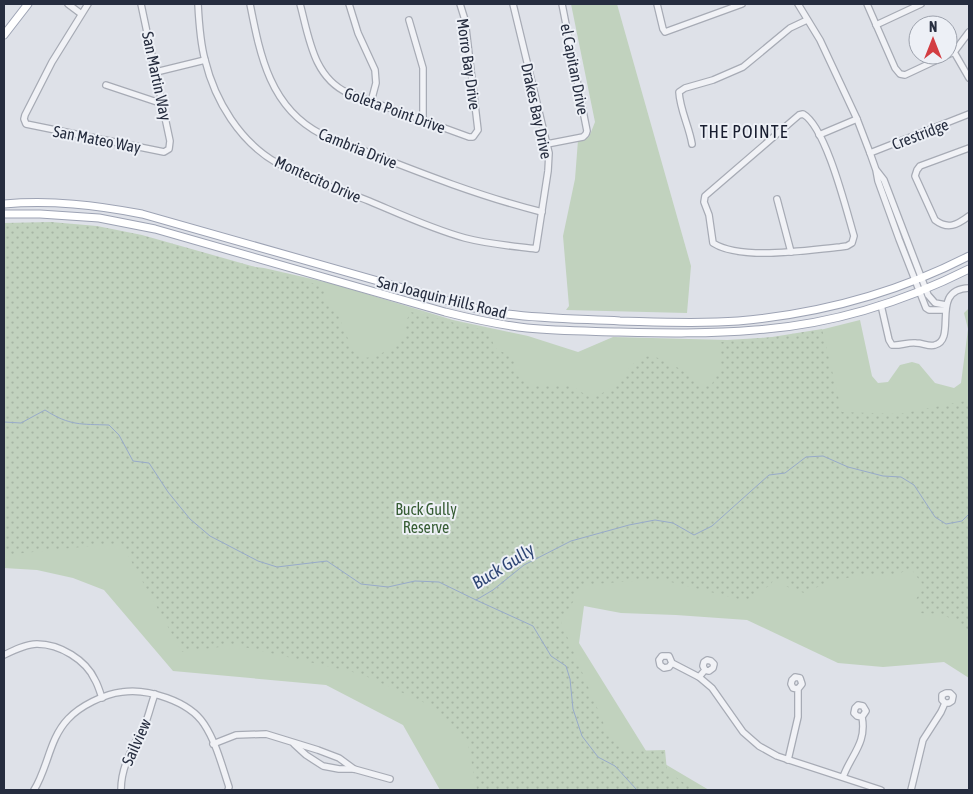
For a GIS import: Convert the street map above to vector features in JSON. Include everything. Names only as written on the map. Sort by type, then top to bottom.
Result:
[{"type":"main road","points":[[4,35],[28,4]]},
{"type":"main road","name":"San Joaquin Hills Road","points":[[4,204],[72,203],[142,214],[466,306],[505,314],[539,318],[690,322],[764,318],[795,314],[886,292],[918,280],[969,256]]},
{"type":"main road","name":"San Joaquin Hills Road","points":[[4,214],[40,214],[99,218],[155,229],[446,312],[486,322],[527,328],[724,333],[798,325],[838,317],[881,304],[969,269]]},
{"type":"street","points":[[68,4],[80,13],[88,4]]},
{"type":"street","name":"San Martin Way","points":[[141,4],[170,141],[168,149]]},
{"type":"street","name":"Montecito Drive","points":[[198,4],[201,41],[214,88],[233,122],[256,147],[278,164],[291,171],[460,236],[480,242],[536,250]]},
{"type":"street","name":"Cambria Drive","points":[[250,4],[261,52],[272,83],[285,105],[305,125],[321,134],[467,190],[542,212]]},
{"type":"street","name":"Goleta Point Drive","points":[[300,4],[315,59],[328,80],[342,91],[469,137],[473,137],[476,134],[478,125]]},
{"type":"street","points":[[349,4],[358,32],[375,70],[376,83],[371,102]]},
{"type":"street","name":"Morro Bay Drive","points":[[460,4],[465,20],[478,125]]},
{"type":"street","name":"Drakes Bay Drive","points":[[513,4],[547,144],[548,171],[536,250]]},
{"type":"street","name":"el Capitan Drive","points":[[547,144],[583,137],[587,131],[562,4]]},
{"type":"street","points":[[657,4],[665,32],[742,4]]},
{"type":"street","points":[[798,4],[820,40],[857,120],[876,170],[878,181],[922,289],[926,308],[929,310],[946,308]]},
{"type":"street","points":[[867,4],[895,68],[900,74],[905,75],[926,65]]},
{"type":"street","points":[[876,25],[921,4]]},
{"type":"street","name":"San Mateo Way","points":[[80,13],[25,115],[26,124],[159,152],[164,152],[168,149]]},
{"type":"street","points":[[409,20],[422,68],[424,120]]},
{"type":"street","points":[[692,144],[690,130],[679,100],[679,92],[685,88],[712,80],[743,67],[790,28],[807,20]]},
{"type":"street","points":[[958,47],[969,32]]},
{"type":"street","points":[[958,59],[969,78]]},
{"type":"street","points":[[156,72],[205,60]]},
{"type":"street","points":[[106,85],[163,104]]},
{"type":"street","points":[[803,114],[808,118],[819,135],[832,166],[854,239],[852,243],[847,246],[791,252],[752,253],[720,248],[713,244],[704,202],[705,196],[799,115],[803,114]]},
{"type":"street","name":"Crestridge","points":[[870,153],[969,114]]},
{"type":"street","points":[[819,135],[857,120]]},
{"type":"street","points":[[969,148],[920,166],[915,176],[935,220],[941,224],[956,226],[969,216]]},
{"type":"street","points":[[777,199],[791,252]]},
{"type":"street","points":[[881,304],[890,343],[896,346],[916,343],[931,346],[939,344],[945,335],[946,308],[949,299],[956,292],[969,288]]},
{"type":"street","points":[[922,289],[935,303],[946,308]]},
{"type":"street","points":[[4,655],[16,649],[38,644],[60,648],[78,658],[94,678],[102,698]]},
{"type":"street","points":[[672,663],[699,677],[712,688],[743,732],[759,746],[788,760],[881,790]]},
{"type":"street","points":[[699,677],[705,670]]},
{"type":"street","points":[[788,760],[798,717],[798,689]]},
{"type":"street","points":[[34,790],[56,734],[68,718],[84,706],[121,692],[154,694],[171,699],[188,709],[203,722],[230,789]]},
{"type":"street","name":"Sailview","points":[[121,790],[121,777],[129,755],[146,722],[154,694]]},
{"type":"street","points":[[911,790],[923,740],[945,703]]},
{"type":"street","points":[[843,777],[848,763],[857,751],[861,740],[864,727],[862,717]]},
{"type":"street","points":[[213,744],[236,735],[266,734],[339,758],[354,769]]},
{"type":"street","points":[[292,742],[306,756],[323,766],[354,769],[390,779]]},
{"type":"green space","points":[[571,4],[617,4],[691,266],[687,313],[566,310],[569,306],[563,236],[575,179],[578,140],[589,137],[595,122]]},
{"type":"green space","name":"Buck Gully Reserve","points":[[51,222],[97,226],[142,235],[326,287],[323,298],[333,307],[339,317],[353,351],[362,358],[374,357],[396,346],[405,336],[406,321],[411,312],[491,332],[494,346],[500,351],[513,356],[517,373],[525,382],[537,385],[569,385],[590,397],[599,395],[609,389],[621,379],[634,362],[643,357],[650,356],[666,361],[683,371],[703,387],[712,384],[720,367],[721,342],[772,337],[822,329],[842,412],[899,414],[969,400],[969,637],[952,619],[937,614],[921,613],[919,609],[920,602],[916,599],[925,586],[910,568],[893,577],[883,575],[857,576],[831,581],[804,593],[785,586],[785,581],[773,580],[771,585],[758,592],[750,602],[659,579],[583,585],[561,622],[606,729],[626,751],[665,750],[667,771],[694,790],[477,790],[467,739],[434,707],[361,674],[235,645],[182,652],[121,543],[4,555],[4,223]]},
{"type":"green space","name":"Buck Gully Reserve","points":[[4,236],[264,268],[334,284],[453,320],[528,336],[578,352],[613,337],[727,340],[796,336],[860,320],[872,376],[878,383],[888,382],[900,365],[912,362],[919,364],[935,383],[954,388],[961,383],[968,329],[964,313],[969,308],[969,678],[944,662],[883,667],[838,663],[747,620],[621,613],[584,606],[579,643],[648,754],[709,790],[440,790],[403,725],[326,685],[173,671],[104,590],[73,578],[37,570],[4,568]]},
{"type":"waterway","name":"Buck Gully","points":[[4,422],[21,423],[45,410],[69,422],[109,425],[119,435],[133,461],[149,463],[168,492],[190,519],[210,536],[258,561],[277,567],[327,561],[361,584],[388,587],[415,581],[439,582],[476,600],[493,590],[524,565],[571,541],[655,520],[673,523],[694,535],[712,526],[769,475],[785,473],[806,457],[823,456],[848,467],[883,476],[901,477],[914,485],[935,517],[946,524],[962,521],[969,514]]},
{"type":"waterway","points":[[476,600],[533,626],[551,656],[566,666],[570,679],[573,709],[582,736],[598,757],[615,766],[637,790]]},
{"type":"district","name":"THE POINTE","points":[[744,131]]}]
